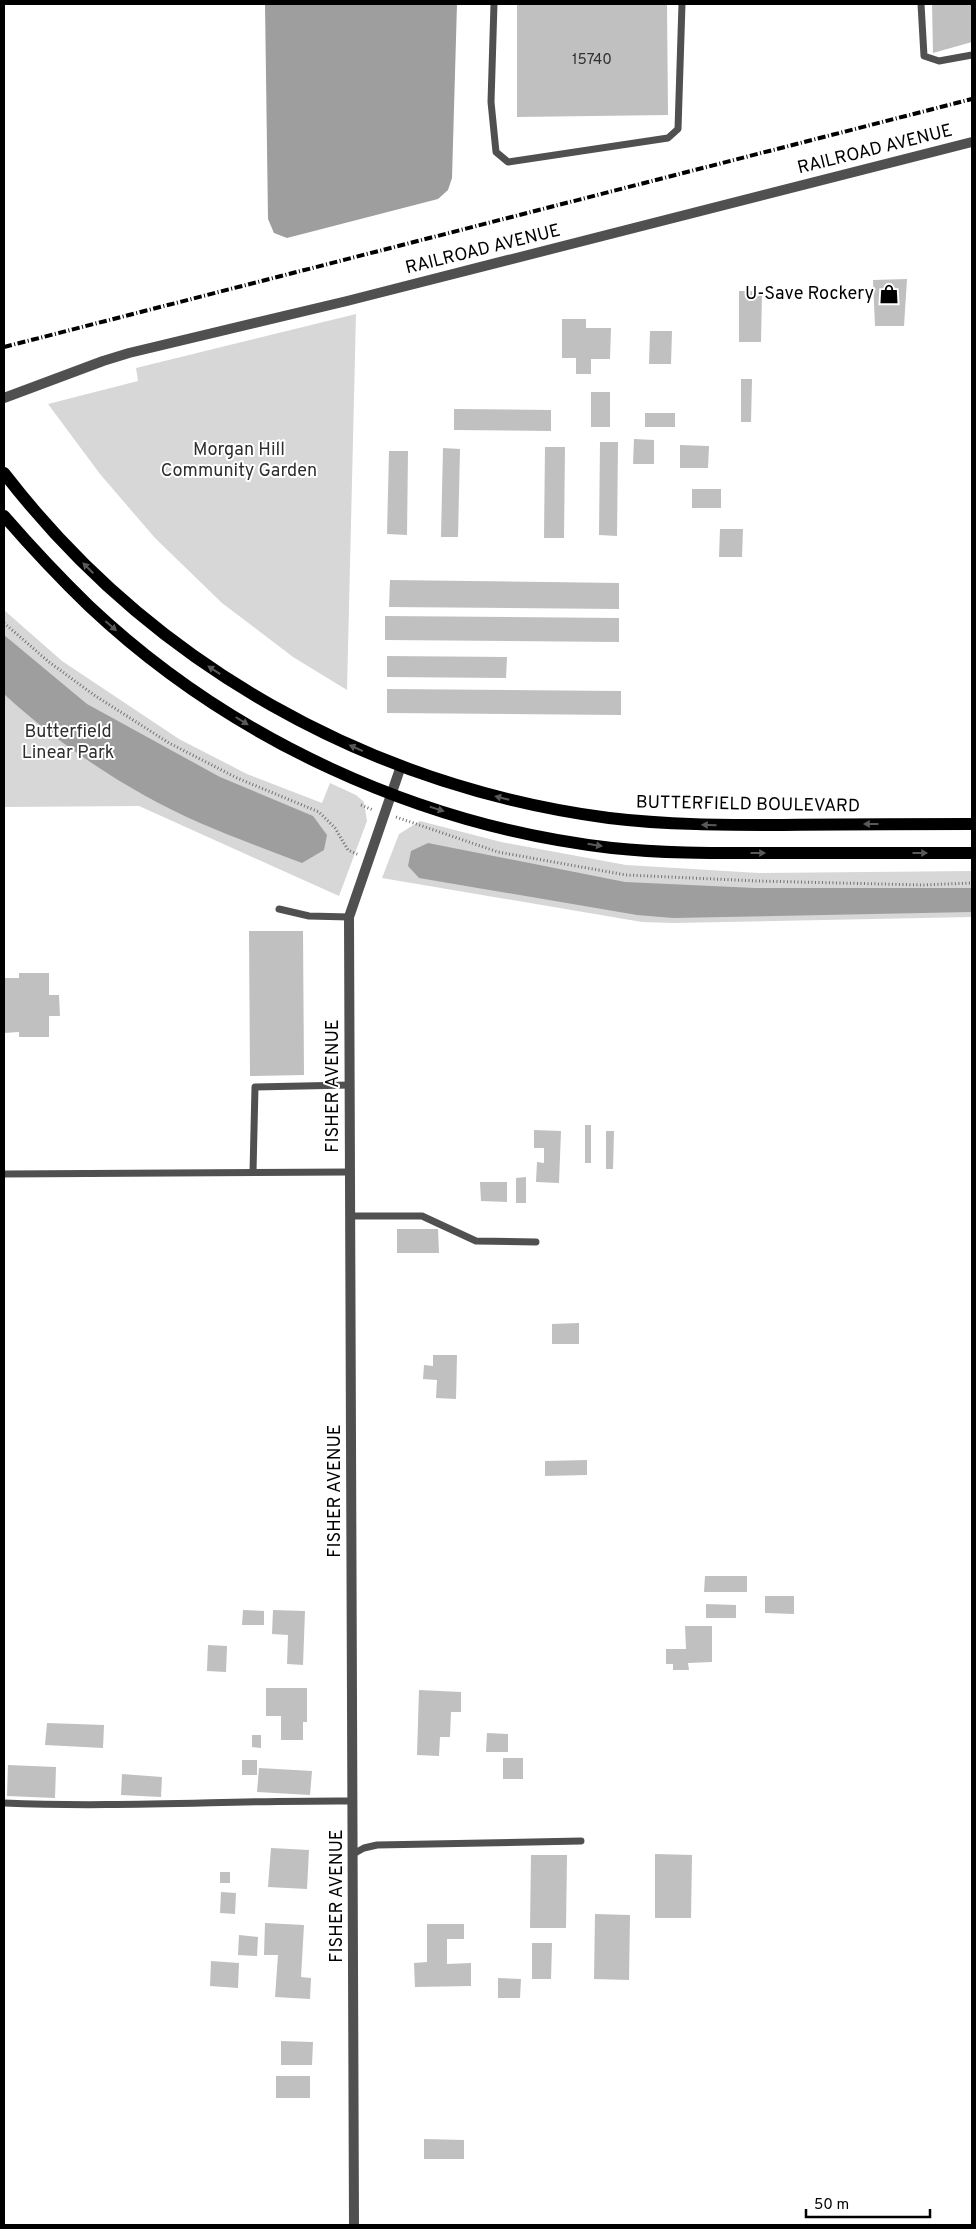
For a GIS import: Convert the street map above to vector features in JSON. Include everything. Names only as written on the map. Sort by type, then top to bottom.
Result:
[{"type":"main road","name":"BUTTERFIELD BOULEVARD","points":[[4,473],[27,503],[108,588],[156,629],[209,667],[304,724],[357,749],[444,782],[501,798],[550,808],[610,818],[673,824],[972,824]]},
{"type":"main road","points":[[4,516],[45,563],[90,607],[138,648],[195,691],[288,748],[391,794],[495,826],[545,837],[610,847],[671,853],[972,853]]},
{"type":"street","name":"RAILROAD AVENUE","points":[[4,398],[129,353],[346,301],[972,142]]},
{"type":"street","name":"FISHER AVENUE","points":[[354,2225],[349,917],[401,766]]},
{"type":"lane","points":[[494,4],[490,102],[496,152],[508,162],[668,138],[678,128],[682,4]]},
{"type":"lane","points":[[921,4],[924,56],[939,61],[972,54]]},
{"type":"lane","points":[[279,909],[310,916],[349,917]]},
{"type":"lane","points":[[253,1172],[255,1087],[350,1086]]},
{"type":"lane","points":[[4,1174],[350,1172]]},
{"type":"lane","points":[[350,1216],[422,1216],[476,1241],[536,1242]]},
{"type":"lane","points":[[4,1803],[99,1806],[258,1801],[353,1801]]},
{"type":"lane","points":[[353,1854],[364,1848],[377,1845],[581,1841]]},
{"type":"path","points":[[4,623],[49,662],[94,694],[170,743],[237,778],[319,812],[335,828],[348,850],[369,859]]},
{"type":"green space","name":"Morgan Hill Community Garden","points":[[356,314],[347,690],[293,657],[222,603],[155,538],[100,474],[48,404],[138,381],[136,368]]},
{"type":"green space","name":"Butterfield Linear Park","points":[[4,610],[62,661],[179,739],[247,774],[322,803],[330,783],[356,795],[364,802],[367,821],[339,896],[139,806],[4,807]]},
{"type":"green space","points":[[420,821],[501,842],[626,865],[759,873],[972,871],[972,917],[642,922],[382,878],[399,834]]},
{"type":"shaded area","points":[[265,4],[457,4],[452,178],[448,190],[438,199],[287,238],[274,233],[268,219]]},
{"type":"shaded area","points":[[4,635],[87,704],[220,777],[313,816],[327,835],[324,850],[302,863],[174,811],[97,766],[48,731],[4,694]]},
{"type":"shaded area","points":[[428,843],[625,882],[755,888],[972,888],[972,912],[673,918],[637,915],[419,878],[408,866],[411,851]]},
{"type":"building","points":[[517,4],[667,4],[668,115],[517,117]]},
{"type":"building","points":[[932,4],[972,4],[972,42],[933,53]]},
{"type":"building","points":[[907,279],[904,326],[875,326],[873,280]]},
{"type":"building","points":[[739,291],[762,291],[761,342],[739,342]]},
{"type":"building","points":[[562,319],[586,319],[586,328],[611,328],[610,359],[591,359],[591,374],[576,374],[576,358],[562,358]]},
{"type":"building","points":[[650,331],[672,331],[671,364],[649,364]]},
{"type":"building","points":[[741,379],[752,379],[751,422],[741,422]]},
{"type":"building","points":[[591,392],[610,392],[610,427],[591,427]]},
{"type":"building","points":[[454,409],[551,410],[551,431],[454,430]]},
{"type":"building","points":[[645,413],[675,413],[675,427],[645,427]]},
{"type":"building","points":[[634,439],[654,440],[654,464],[633,464]]},
{"type":"building","points":[[600,442],[618,442],[617,536],[599,535]]},
{"type":"building","points":[[680,445],[709,446],[708,468],[680,468]]},
{"type":"building","points":[[545,447],[565,447],[564,538],[544,538]]},
{"type":"building","points":[[443,448],[460,449],[458,537],[441,537]]},
{"type":"building","points":[[389,451],[408,451],[407,535],[387,534]]},
{"type":"building","points":[[692,489],[721,489],[721,508],[692,508]]},
{"type":"building","points":[[720,529],[743,529],[742,557],[719,557]]},
{"type":"building","points":[[390,580],[619,583],[619,609],[389,607]]},
{"type":"building","points":[[385,616],[619,618],[619,642],[385,640]]},
{"type":"building","points":[[387,656],[507,657],[506,678],[387,677]]},
{"type":"building","points":[[387,689],[621,691],[621,715],[387,713]]},
{"type":"building","points":[[249,931],[303,931],[304,1075],[250,1076]]},
{"type":"building","points":[[19,973],[49,973],[49,995],[59,995],[60,1016],[49,1016],[49,1037],[19,1037],[19,1032],[4,1033],[4,978],[19,978]]},
{"type":"building","points":[[585,1125],[591,1125],[591,1163],[585,1163]]},
{"type":"building","points":[[534,1130],[561,1131],[559,1183],[536,1182],[537,1162],[544,1163],[544,1148],[534,1148]]},
{"type":"building","points":[[606,1131],[614,1131],[613,1169],[606,1169]]},
{"type":"building","points":[[526,1177],[526,1203],[516,1203],[516,1178]]},
{"type":"building","points":[[480,1182],[507,1182],[507,1202],[481,1201]]},
{"type":"building","points":[[397,1229],[438,1229],[439,1253],[397,1253]]},
{"type":"building","points":[[579,1323],[579,1344],[552,1344],[552,1324]]},
{"type":"building","points":[[433,1355],[457,1355],[456,1399],[436,1398],[437,1380],[423,1379],[424,1365],[433,1366]]},
{"type":"building","points":[[587,1460],[587,1475],[545,1476],[545,1461]]},
{"type":"building","points":[[705,1576],[747,1576],[747,1592],[704,1592]]},
{"type":"building","points":[[765,1596],[794,1596],[794,1614],[765,1613]]},
{"type":"building","points":[[706,1604],[736,1605],[736,1618],[706,1618]]},
{"type":"building","points":[[243,1610],[264,1611],[264,1625],[242,1625]]},
{"type":"building","points":[[273,1610],[305,1611],[303,1665],[287,1664],[288,1635],[272,1634]]},
{"type":"building","points":[[685,1626],[712,1626],[712,1662],[688,1663],[689,1670],[673,1670],[673,1664],[666,1664],[666,1649],[686,1649]]},
{"type":"building","points":[[208,1645],[227,1646],[226,1672],[207,1671]]},
{"type":"building","points":[[266,1688],[307,1688],[307,1722],[303,1722],[303,1740],[281,1740],[281,1716],[266,1716]]},
{"type":"building","points":[[419,1690],[461,1692],[461,1712],[451,1712],[450,1737],[440,1737],[439,1756],[417,1755]]},
{"type":"building","points":[[47,1723],[104,1725],[103,1748],[45,1745]]},
{"type":"building","points":[[487,1733],[508,1734],[508,1752],[486,1752]]},
{"type":"building","points":[[252,1735],[261,1735],[261,1748],[252,1747]]},
{"type":"building","points":[[503,1758],[523,1758],[523,1779],[503,1779]]},
{"type":"building","points":[[242,1760],[257,1760],[257,1775],[242,1775]]},
{"type":"building","points":[[8,1765],[56,1767],[55,1798],[7,1796]]},
{"type":"building","points":[[259,1768],[312,1771],[310,1795],[257,1792]]},
{"type":"building","points":[[122,1774],[162,1777],[161,1797],[121,1795]]},
{"type":"building","points":[[271,1848],[309,1850],[307,1889],[268,1887]]},
{"type":"building","points":[[655,1854],[692,1855],[691,1918],[655,1918]]},
{"type":"building","points":[[531,1855],[567,1855],[566,1928],[530,1928]]},
{"type":"building","points":[[220,1872],[230,1872],[230,1883],[220,1883]]},
{"type":"building","points":[[221,1892],[236,1893],[235,1914],[220,1913]]},
{"type":"building","points":[[595,1914],[630,1915],[629,1980],[594,1979]]},
{"type":"building","points":[[265,1923],[304,1925],[301,1977],[311,1978],[310,1999],[275,1997],[278,1955],[264,1955]]},
{"type":"building","points":[[427,1924],[464,1924],[464,1939],[447,1939],[447,1964],[471,1963],[471,1986],[415,1987],[414,1963],[427,1962]]},
{"type":"building","points":[[239,1935],[258,1937],[257,1956],[238,1955]]},
{"type":"building","points":[[532,1943],[552,1943],[551,1979],[532,1979]]},
{"type":"building","points":[[211,1961],[239,1963],[238,1988],[210,1986]]},
{"type":"building","points":[[498,1978],[521,1979],[520,1998],[498,1998]]},
{"type":"building","points":[[281,2041],[313,2042],[312,2065],[281,2065]]},
{"type":"building","points":[[276,2076],[310,2076],[310,2098],[276,2098]]},
{"type":"building","points":[[424,2139],[464,2140],[464,2159],[424,2159]]},
{"type":"railway","points":[[4,347],[972,99]]},
{"type":"place","name":"U-Save Rockery","points":[[889,294]]}]
